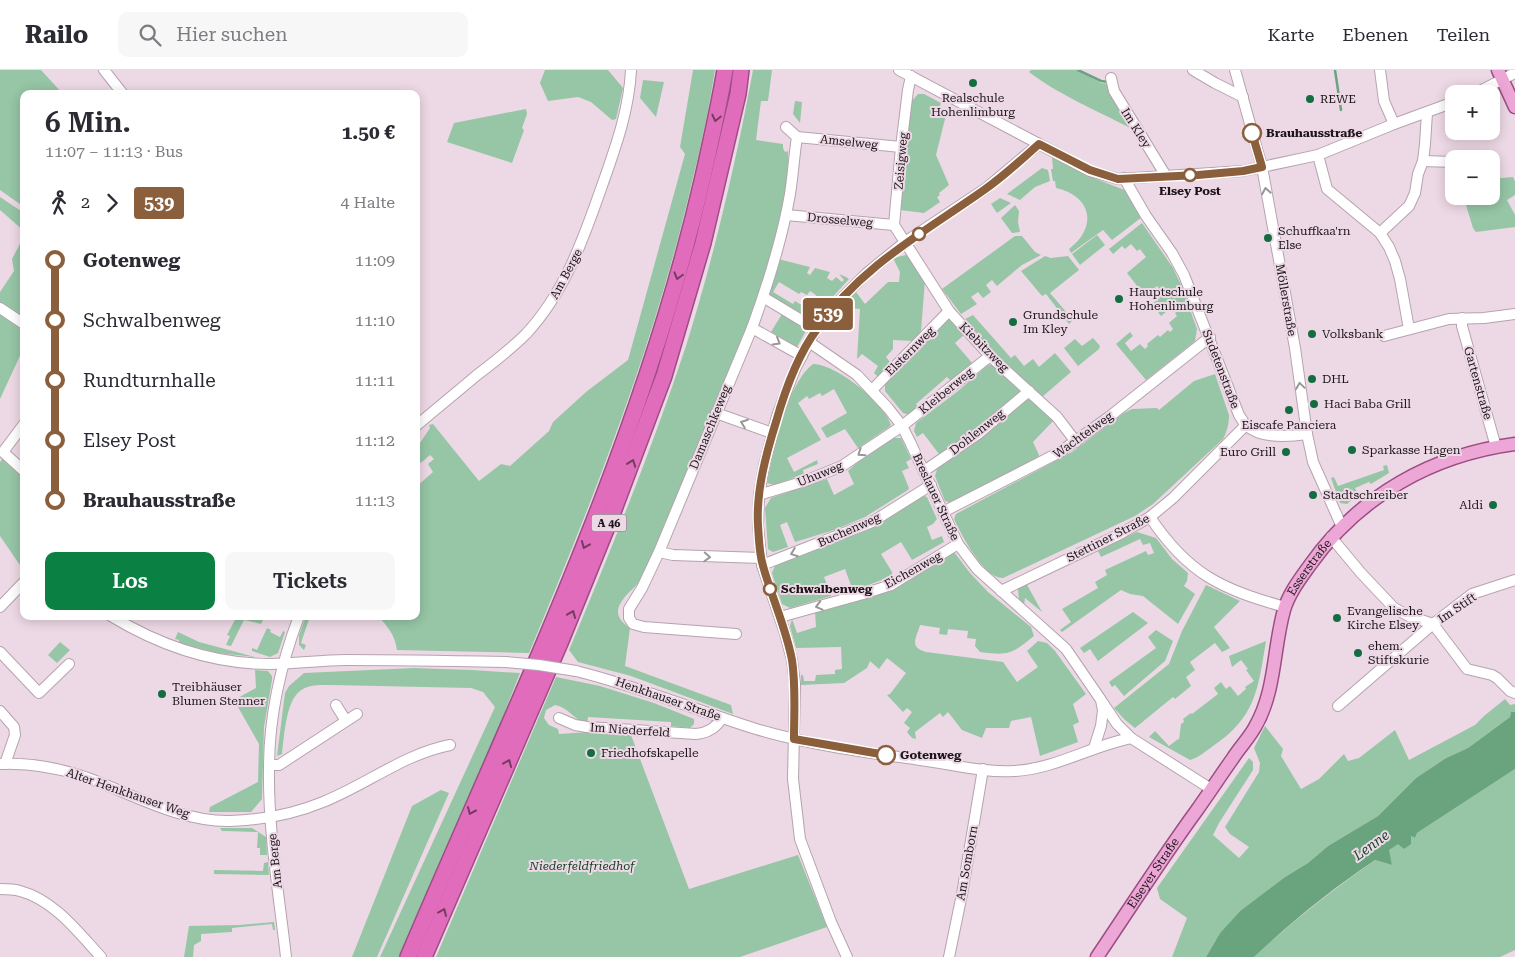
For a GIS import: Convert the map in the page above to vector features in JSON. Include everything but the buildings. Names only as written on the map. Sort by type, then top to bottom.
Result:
[{"type":"highway","name":"A 46","points":[[408,957],[596,518],[646,381],[688,241],[725,70]]},
{"type":"highway","name":"A 46","points":[[424,957],[614,512],[664,376],[703,243],[738,94],[741,70]]},
{"type":"main road","points":[[1500,75],[1515,107]]},
{"type":"main road","name":"Esserstraße","points":[[1212,789],[1255,727],[1268,698],[1285,607],[1298,582],[1332,537],[1379,495],[1415,473],[1462,455],[1515,444]]},
{"type":"main road","name":"Elseyer Straße","points":[[1098,957],[1158,865],[1212,789]]},
{"type":"street","points":[[104,70],[120,90]]},
{"type":"street","name":"Am Berge","points":[[420,423],[512,347],[535,323],[568,273],[580,249],[618,139],[629,97],[631,70]]},
{"type":"street","points":[[899,70],[1090,170],[1111,177],[1124,178],[1243,171],[1318,155],[1445,106]]},
{"type":"street","points":[[1193,70],[1243,97]]},
{"type":"street","name":"Möllerstraße","points":[[1236,70],[1262,167],[1295,348],[1307,434],[1313,462],[1342,527]]},
{"type":"street","points":[[1380,70],[1384,101],[1394,124]]},
{"type":"street","points":[[1486,85],[1500,75],[1515,73]]},
{"type":"street","name":"Zeisigweg","points":[[894,225],[901,148],[911,76]]},
{"type":"street","name":"Im Kley","points":[[1111,78],[1114,91],[1166,176]]},
{"type":"street","points":[[1380,233],[1409,206],[1415,193],[1426,144],[1427,113]]},
{"type":"street","points":[[786,127],[797,137]]},
{"type":"street","name":"Amselweg","points":[[797,137],[901,148]]},
{"type":"street","name":"Damaschkeweg","points":[[736,634],[644,627],[633,624],[629,618],[629,609],[642,588],[659,552],[752,328],[776,257],[786,215],[797,137]]},
{"type":"street","points":[[848,957],[831,922],[800,840],[794,793],[795,684],[792,660],[762,562],[758,525],[758,495],[772,433],[786,390],[816,329],[855,285],[905,242],[985,189],[1039,144]]},
{"type":"street","points":[[1318,155],[1327,189],[1380,233],[1389,247],[1395,261],[1409,329]]},
{"type":"street","points":[[1423,161],[1445,162]]},
{"type":"street","name":"Sudetenstraße","points":[[1124,178],[1184,275],[1239,415],[1246,425]]},
{"type":"street","name":"Drosselweg","points":[[786,215],[894,225]]},
{"type":"street","points":[[894,225],[905,242]]},
{"type":"street","name":"Kiebitzweg","points":[[905,242],[949,311],[990,356],[1057,417],[1076,442]]},
{"type":"street","points":[[763,297],[816,329]]},
{"type":"street","points":[[0,308],[20,321]]},
{"type":"street","name":"Elsternweg","points":[[872,390],[949,311]]},
{"type":"street","points":[[1384,336],[1449,319],[1484,318],[1515,314]]},
{"type":"street","name":"Gartenstraße","points":[[1462,318],[1462,326],[1496,447]]},
{"type":"street","points":[[752,328],[802,356]]},
{"type":"street","name":"Wachtelweg","points":[[943,512],[1042,462],[1076,442],[1210,338]]},
{"type":"street","name":"Breslauer Straße","points":[[809,342],[841,364],[872,390],[902,426],[958,544],[977,569],[1066,650],[1117,724],[1131,738]]},
{"type":"street","name":"Kleiberweg","points":[[902,426],[990,356]]},
{"type":"street","name":"Dohlenweg","points":[[924,471],[978,434],[1029,390]]},
{"type":"street","points":[[716,413],[772,433]]},
{"type":"street","points":[[1246,425],[1260,432],[1277,436],[1292,437],[1307,434]]},
{"type":"street","name":"Stettiner Straße","points":[[1001,591],[1120,534],[1150,517],[1209,464],[1246,425]]},
{"type":"street","name":"Uhuweg","points":[[758,495],[805,481],[842,466],[902,426]]},
{"type":"street","points":[[20,430],[4,452],[20,467]]},
{"type":"street","name":"Buchenweg","points":[[762,562],[872,522],[930,485]]},
{"type":"street","points":[[1150,517],[1166,541],[1184,559],[1208,578],[1246,595],[1285,607]]},
{"type":"street","points":[[1332,537],[1361,573],[1394,608],[1409,616],[1433,624],[1467,669],[1492,675],[1510,691],[1515,693]]},
{"type":"street","name":"Eichenweg","points":[[780,617],[864,594],[891,584],[958,544]]},
{"type":"street","points":[[659,552],[673,555],[762,562]]},
{"type":"street","name":"Im Stift","points":[[1338,706],[1433,624],[1472,594],[1515,580]]},
{"type":"street","points":[[0,606],[20,586]]},
{"type":"street","name":"Henkhauser Straße","points":[[118,620],[148,636],[187,651],[233,661],[264,664],[402,660],[506,662],[576,671],[611,680],[722,718],[794,739],[983,769],[1027,770],[1131,738]]},
{"type":"street","name":"Am Berge","points":[[286,957],[271,817],[269,765],[271,728],[284,662],[298,620]]},
{"type":"street","points":[[0,652],[39,693],[69,664]]},
{"type":"street","points":[[1094,748],[1101,726],[1103,710],[1101,700]]},
{"type":"street","points":[[336,705],[346,721]]},
{"type":"street","points":[[0,711],[14,726],[15,735],[3,764]]},
{"type":"street","points":[[702,734],[706,712]]},
{"type":"street","points":[[269,765],[279,765],[357,714]]},
{"type":"street","name":"Im Niederfeld","points":[[559,718],[575,725],[587,727],[702,734]]},
{"type":"street","points":[[702,734],[713,730],[722,718]]},
{"type":"street","points":[[1131,738],[1212,789]]},
{"type":"street","name":"Alter Henkhauser Weg","points":[[3,764],[42,767],[78,775],[169,810],[192,816],[229,821],[271,817],[295,812],[323,802],[415,755],[433,748],[450,745]]},
{"type":"street","name":"Am Somborn","points":[[949,957],[962,894],[983,769]]},
{"type":"street","points":[[0,888],[19,890],[39,898],[71,924],[101,957]]},
{"type":"green space","points":[[0,70],[41,70],[59,90],[20,90],[20,204],[0,190]]},
{"type":"green space","points":[[545,70],[608,70],[623,88],[616,119],[612,120],[591,102],[578,97],[548,101],[540,83]]},
{"type":"green space","points":[[693,70],[715,70],[686,207],[654,321],[616,433],[529,653],[397,650],[395,640],[382,620],[420,620],[420,483],[433,472],[428,464],[434,459],[430,455],[420,463],[420,443],[430,428],[429,425],[433,424],[479,481],[501,464],[510,466],[549,431],[553,422],[586,392],[628,360],[685,154],[680,147]]},
{"type":"green space","points":[[753,70],[772,70],[768,101],[761,101],[756,140],[783,144],[785,152],[788,151],[783,214],[776,245],[744,336],[642,579],[625,597],[618,609],[622,622],[630,628],[625,666],[731,705],[733,714],[631,676],[578,662],[569,650],[631,499],[686,346],[724,209]]},
{"type":"green space","points":[[1031,70],[1076,70],[1101,83],[1109,84],[1134,130],[1053,88],[1029,72]]},
{"type":"green space","points":[[643,80],[664,82],[656,117],[640,98]]},
{"type":"green space","points":[[918,94],[924,94],[941,103],[938,112],[946,115],[936,155],[949,185],[939,193],[940,195],[937,197],[940,202],[924,213],[900,210],[911,102]]},
{"type":"green space","points":[[795,101],[802,102],[800,123],[793,114]]},
{"type":"green space","points":[[526,109],[527,114],[522,128],[524,130],[512,163],[447,142],[454,123]]},
{"type":"green space","points":[[1052,157],[1091,177],[1127,191],[1142,217],[1112,240],[1103,230],[1071,253],[1069,249],[1084,231],[1087,213],[1084,205],[1077,198],[1068,192],[1056,188],[1051,169],[1053,169]]},
{"type":"green space","points":[[1042,168],[1048,170],[1050,181],[1035,187],[1020,200],[1007,194]]},
{"type":"green space","points":[[1513,177],[1515,181],[1515,195],[1507,200],[1515,215],[1515,227],[1476,232],[1466,205],[1500,205],[1500,178]]},
{"type":"green space","points":[[0,197],[20,210],[20,228],[0,210]]},
{"type":"green space","points":[[1000,198],[1011,203],[997,213],[991,204]]},
{"type":"green space","points":[[1015,205],[1019,211],[1018,222],[1020,232],[1012,233],[1001,218]]},
{"type":"green space","points":[[1142,223],[1173,268],[1197,329],[1195,341],[1146,380],[1116,344],[1130,332],[1133,336],[1125,343],[1131,351],[1140,344],[1145,349],[1148,346],[1147,344],[1158,335],[1160,337],[1168,330],[1170,332],[1173,329],[1169,323],[1177,316],[1175,313],[1178,311],[1173,306],[1161,316],[1152,304],[1161,297],[1159,295],[1162,292],[1157,286],[1145,296],[1127,273],[1146,257],[1140,249],[1137,251],[1131,244],[1125,249],[1122,246],[1113,254],[1109,249]]},
{"type":"green space","points":[[1097,235],[1105,245],[1080,265],[1072,254]]},
{"type":"green space","points":[[1015,236],[1022,236],[1035,252],[1041,255],[1022,265],[997,286],[992,280],[986,285],[991,292],[983,298],[978,292],[971,297],[977,304],[961,314],[942,289]]},
{"type":"green space","points":[[20,244],[20,317],[0,304],[0,292],[14,271],[12,259]]},
{"type":"green space","points":[[906,255],[911,257],[925,280],[921,331],[913,341],[893,340],[893,349],[886,357],[890,362],[878,377],[874,373],[878,366],[862,354],[857,359],[860,309],[847,308],[847,304],[845,304],[856,292],[865,304],[888,282],[899,282],[900,272],[893,258]]},
{"type":"green space","points":[[1045,256],[1051,258],[1068,256],[1079,270],[1050,293],[1073,320],[1069,324],[1046,294],[1042,296],[1021,271]]},
{"type":"green space","points":[[778,259],[810,267],[807,273],[810,275],[815,268],[830,272],[827,278],[832,281],[836,277],[842,282],[844,280],[839,274],[849,279],[829,301],[825,299],[825,295],[823,300],[828,302],[813,322],[771,298],[769,290]],"holes":[[[779,282],[799,294],[801,292],[807,295],[810,291],[816,295],[814,300],[821,304],[815,313],[795,301],[793,304],[773,292]]]},
{"type":"green space","points":[[0,314],[20,327],[20,356],[0,399]]},
{"type":"green space","points":[[782,314],[807,329],[797,347],[771,332]]},
{"type":"green space","points":[[973,315],[1011,358],[1015,355],[1024,366],[1033,359],[1039,367],[1055,353],[1071,372],[1042,397],[997,357],[965,319]]},
{"type":"green space","points":[[951,317],[966,333],[955,343],[973,364],[952,382],[947,377],[916,404],[919,409],[910,415],[903,413],[885,391],[885,384]]},
{"type":"green space","points":[[1093,338],[1100,346],[1099,349],[1078,366],[1064,348],[1075,339],[1082,346]]},
{"type":"green space","points":[[813,364],[834,370],[858,386],[880,406],[891,425],[858,448],[845,429],[827,438],[821,428],[847,413],[834,389],[822,396],[820,393],[809,399],[807,396],[798,403],[821,440],[787,458],[794,472],[817,460],[818,464],[803,470],[804,474],[774,485],[767,483],[782,419],[796,386],[804,373]]},
{"type":"green space","points":[[988,365],[997,365],[1019,385],[1019,392],[983,424],[939,454],[923,433],[917,437],[914,431],[916,423]]},
{"type":"green space","points":[[1215,374],[1229,415],[1228,427],[1223,439],[1153,504],[1135,516],[1003,578],[988,571],[981,564],[957,526],[954,519],[956,514],[1072,452],[1124,413],[1132,409],[1157,408],[1159,410],[1194,381]]},
{"type":"green space","points":[[1035,399],[1055,419],[1033,442],[1039,455],[1038,457],[951,503],[945,501],[935,476],[937,469],[983,437],[1026,400]]},
{"type":"green space","points":[[893,438],[901,438],[911,459],[906,462],[909,468],[902,471],[909,488],[908,490],[865,517],[834,530],[795,542],[787,522],[780,525],[788,547],[773,552],[768,549],[765,508],[771,498],[827,479],[834,495],[854,484],[848,471],[860,460]]},
{"type":"green space","points":[[3,458],[20,473],[20,565],[0,536],[0,462]]},
{"type":"green space","points":[[1387,465],[1389,473],[1371,484],[1369,482],[1355,488],[1358,495],[1347,504],[1340,503],[1331,478],[1334,477],[1338,486],[1384,470],[1383,466]]},
{"type":"green space","points":[[922,495],[927,497],[937,519],[927,527],[932,540],[942,536],[944,542],[912,560],[901,542],[881,554],[892,572],[892,576],[853,591],[845,569],[824,577],[831,596],[790,608],[782,604],[772,573],[776,563],[866,531]]},
{"type":"green space","points":[[1137,532],[1156,538],[1172,559],[1188,573],[1184,586],[1195,594],[1178,624],[1143,596],[1121,590],[1062,632],[1060,630],[1071,622],[1062,609],[1098,588],[1095,582],[1107,575],[1105,570],[1146,551],[1148,555],[1154,553],[1150,543],[1143,545],[1140,539],[1101,557],[1098,551]]},
{"type":"green space","points":[[950,551],[954,552],[988,592],[1031,627],[1034,636],[1015,650],[998,654],[980,652],[975,646],[976,639],[967,638],[968,631],[948,629],[947,635],[939,634],[940,628],[920,625],[915,641],[917,647],[926,652],[1003,662],[1017,682],[1038,667],[1027,651],[1038,641],[1047,643],[1086,694],[1073,704],[1079,722],[1073,725],[1078,742],[1040,756],[1031,717],[1011,721],[1009,728],[986,728],[982,738],[962,730],[948,712],[943,717],[940,713],[915,732],[916,739],[912,738],[907,732],[910,728],[904,723],[912,712],[907,708],[903,712],[887,695],[890,694],[906,673],[887,658],[879,669],[870,661],[867,668],[844,683],[801,685],[801,675],[803,675],[804,681],[815,681],[816,675],[835,674],[835,670],[842,669],[841,647],[796,648],[790,626],[792,619],[797,633],[816,627],[815,612],[890,588]]},
{"type":"green space","points":[[1025,581],[1042,612],[1025,598],[1024,606],[1019,601],[1018,589]]},
{"type":"green space","points":[[1206,585],[1240,601],[1214,627],[1230,648],[1222,652],[1215,643],[1190,662],[1195,670],[1186,677],[1191,686],[1175,699],[1173,697],[1135,728],[1114,708],[1169,664],[1182,631]]},
{"type":"green space","points":[[1133,612],[1148,623],[1098,661],[1090,649],[1084,653],[1080,648]]},
{"type":"green space","points":[[235,620],[244,620],[231,646],[226,645],[230,636],[227,635]]},
{"type":"green space","points":[[244,620],[263,620],[261,624]]},
{"type":"green space","points":[[305,620],[309,620],[301,643],[306,645],[304,650],[299,645],[299,635]]},
{"type":"green space","points":[[267,628],[271,630],[270,632],[280,637],[283,631],[285,632],[278,653],[270,657],[252,651],[252,648],[257,650]]},
{"type":"green space","points":[[1156,630],[1173,641],[1165,661],[1124,696],[1115,685],[1112,687],[1109,682],[1156,648],[1148,637]]},
{"type":"green space","points":[[178,632],[199,642],[255,657],[218,653],[179,643],[179,640],[175,639]]},
{"type":"green space","points":[[1266,641],[1253,701],[1247,713],[1227,735],[1202,754],[1190,760],[1149,737],[1155,731],[1169,746],[1179,740],[1181,724],[1184,722],[1183,719],[1218,694],[1214,688],[1221,682],[1226,689],[1230,686],[1238,696],[1246,689],[1245,687],[1254,681],[1241,660],[1232,667],[1229,656]]},
{"type":"green space","points":[[60,642],[70,650],[57,663],[48,655]]},
{"type":"green space","points":[[414,668],[520,673],[487,757],[399,957],[380,957],[495,707],[483,692],[471,688],[311,686],[303,689],[295,696],[286,720],[282,754],[277,756],[285,693],[289,686],[304,673]]},
{"type":"green space","points":[[255,670],[268,671],[272,676],[264,727],[262,799],[251,812],[209,812],[210,807],[258,782],[259,744],[234,700],[256,688]]},
{"type":"green space","name":"Niederfeldfriedhof","points":[[556,677],[600,686],[654,703],[694,719],[694,724],[690,728],[671,726],[671,722],[588,717],[587,724],[578,720],[564,708],[555,705],[546,710],[544,718],[549,725],[558,729],[559,734],[589,732],[631,735],[689,889],[798,855],[827,927],[740,957],[436,957]]},
{"type":"green space","points":[[1505,699],[1510,705],[1515,704],[1515,712],[1511,712],[1510,717],[1468,748],[1446,758],[1416,778],[1378,816],[1328,846],[1308,863],[1285,877],[1240,911],[1220,933],[1206,957],[1172,957],[1187,918],[1160,899],[1157,888],[1249,758],[1253,762],[1253,770],[1213,835],[1239,858],[1249,847],[1230,834],[1225,827],[1259,772],[1260,763],[1254,748],[1265,726],[1283,749],[1281,756],[1301,789],[1319,779],[1344,754],[1348,761],[1359,758],[1395,730],[1409,760],[1475,725]]},
{"type":"green space","points":[[1515,769],[1515,950],[1500,957],[1254,957],[1313,906],[1375,860],[1392,865],[1388,850],[1398,843],[1404,849],[1411,836],[1415,838],[1417,833]]},
{"type":"green space","points":[[441,790],[449,793],[377,957],[352,957],[412,806]]},
{"type":"green space","points":[[220,828],[252,828],[266,837],[267,855],[260,855],[260,848],[257,848],[258,832],[222,831]]},
{"type":"green space","points":[[268,862],[269,875],[214,874],[214,870],[263,871],[264,863]]},
{"type":"green space","points":[[274,922],[275,930],[273,930],[272,924],[232,928],[232,932],[201,934],[201,941],[194,945],[193,957],[184,957],[189,926]]},
{"type":"water","name":"Lenne","points":[[1511,712],[1515,712],[1515,769],[1417,833],[1415,838],[1411,836],[1411,844],[1404,849],[1398,844],[1389,850],[1392,865],[1375,860],[1343,882],[1254,957],[1206,957],[1220,933],[1240,911],[1285,877],[1308,863],[1328,846],[1378,816],[1416,778],[1446,758],[1468,748],[1510,717]]},
{"type":"waterway","points":[[1078,70],[1101,81],[1109,82]]},
{"type":"waterway","points":[[1335,70],[1341,110]]},
{"type":"bus line","name":"539","points":[[886,755],[794,739],[795,684],[792,660],[762,565],[758,525],[758,495],[764,466],[786,390],[794,370],[816,329],[838,302],[867,273],[905,242],[985,189],[1013,168],[1039,144],[1090,170],[1118,179],[1198,175],[1243,171],[1262,167],[1252,133]]},
{"type":"place","name":"Realschule Hohenlimburg","points":[[973,83]]},
{"type":"place","name":"REWE","points":[[1310,99]]},
{"type":"place","name":"Brauhausstraße","points":[[1252,133]]},
{"type":"place","name":"Elsey Post","points":[[1190,175]]},
{"type":"place","name":"Schuffkaa'rn Else","points":[[1268,238]]},
{"type":"place","name":"Hauptschule Hohenlimburg","points":[[1119,299]]},
{"type":"place","name":"Grundschule Im Kley","points":[[1013,322]]},
{"type":"place","name":"Volksbank","points":[[1312,334]]},
{"type":"place","name":"DHL","points":[[1312,379]]},
{"type":"place","name":"Haci Baba Grill","points":[[1314,404]]},
{"type":"place","name":"Eiscafe Panciera","points":[[1289,410]]},
{"type":"place","name":"Sparkasse Hagen","points":[[1352,450]]},
{"type":"place","name":"Euro Grill","points":[[1286,452]]},
{"type":"place","name":"Stadtschreiber","points":[[1313,495]]},
{"type":"place","name":"Aldi","points":[[1493,505]]},
{"type":"place","name":"Schwalbenweg","points":[[770,589]]},
{"type":"place","name":"Evangelische Kirche Elsey","points":[[1337,618]]},
{"type":"place","name":"ehem. Stiftskurie","points":[[1358,653]]},
{"type":"place","name":"Treibhäuser Blumen Stenner","points":[[162,694]]},
{"type":"place","name":"Friedhofskapelle","points":[[591,753]]},
{"type":"place","name":"Gotenweg","points":[[886,755]]}]
